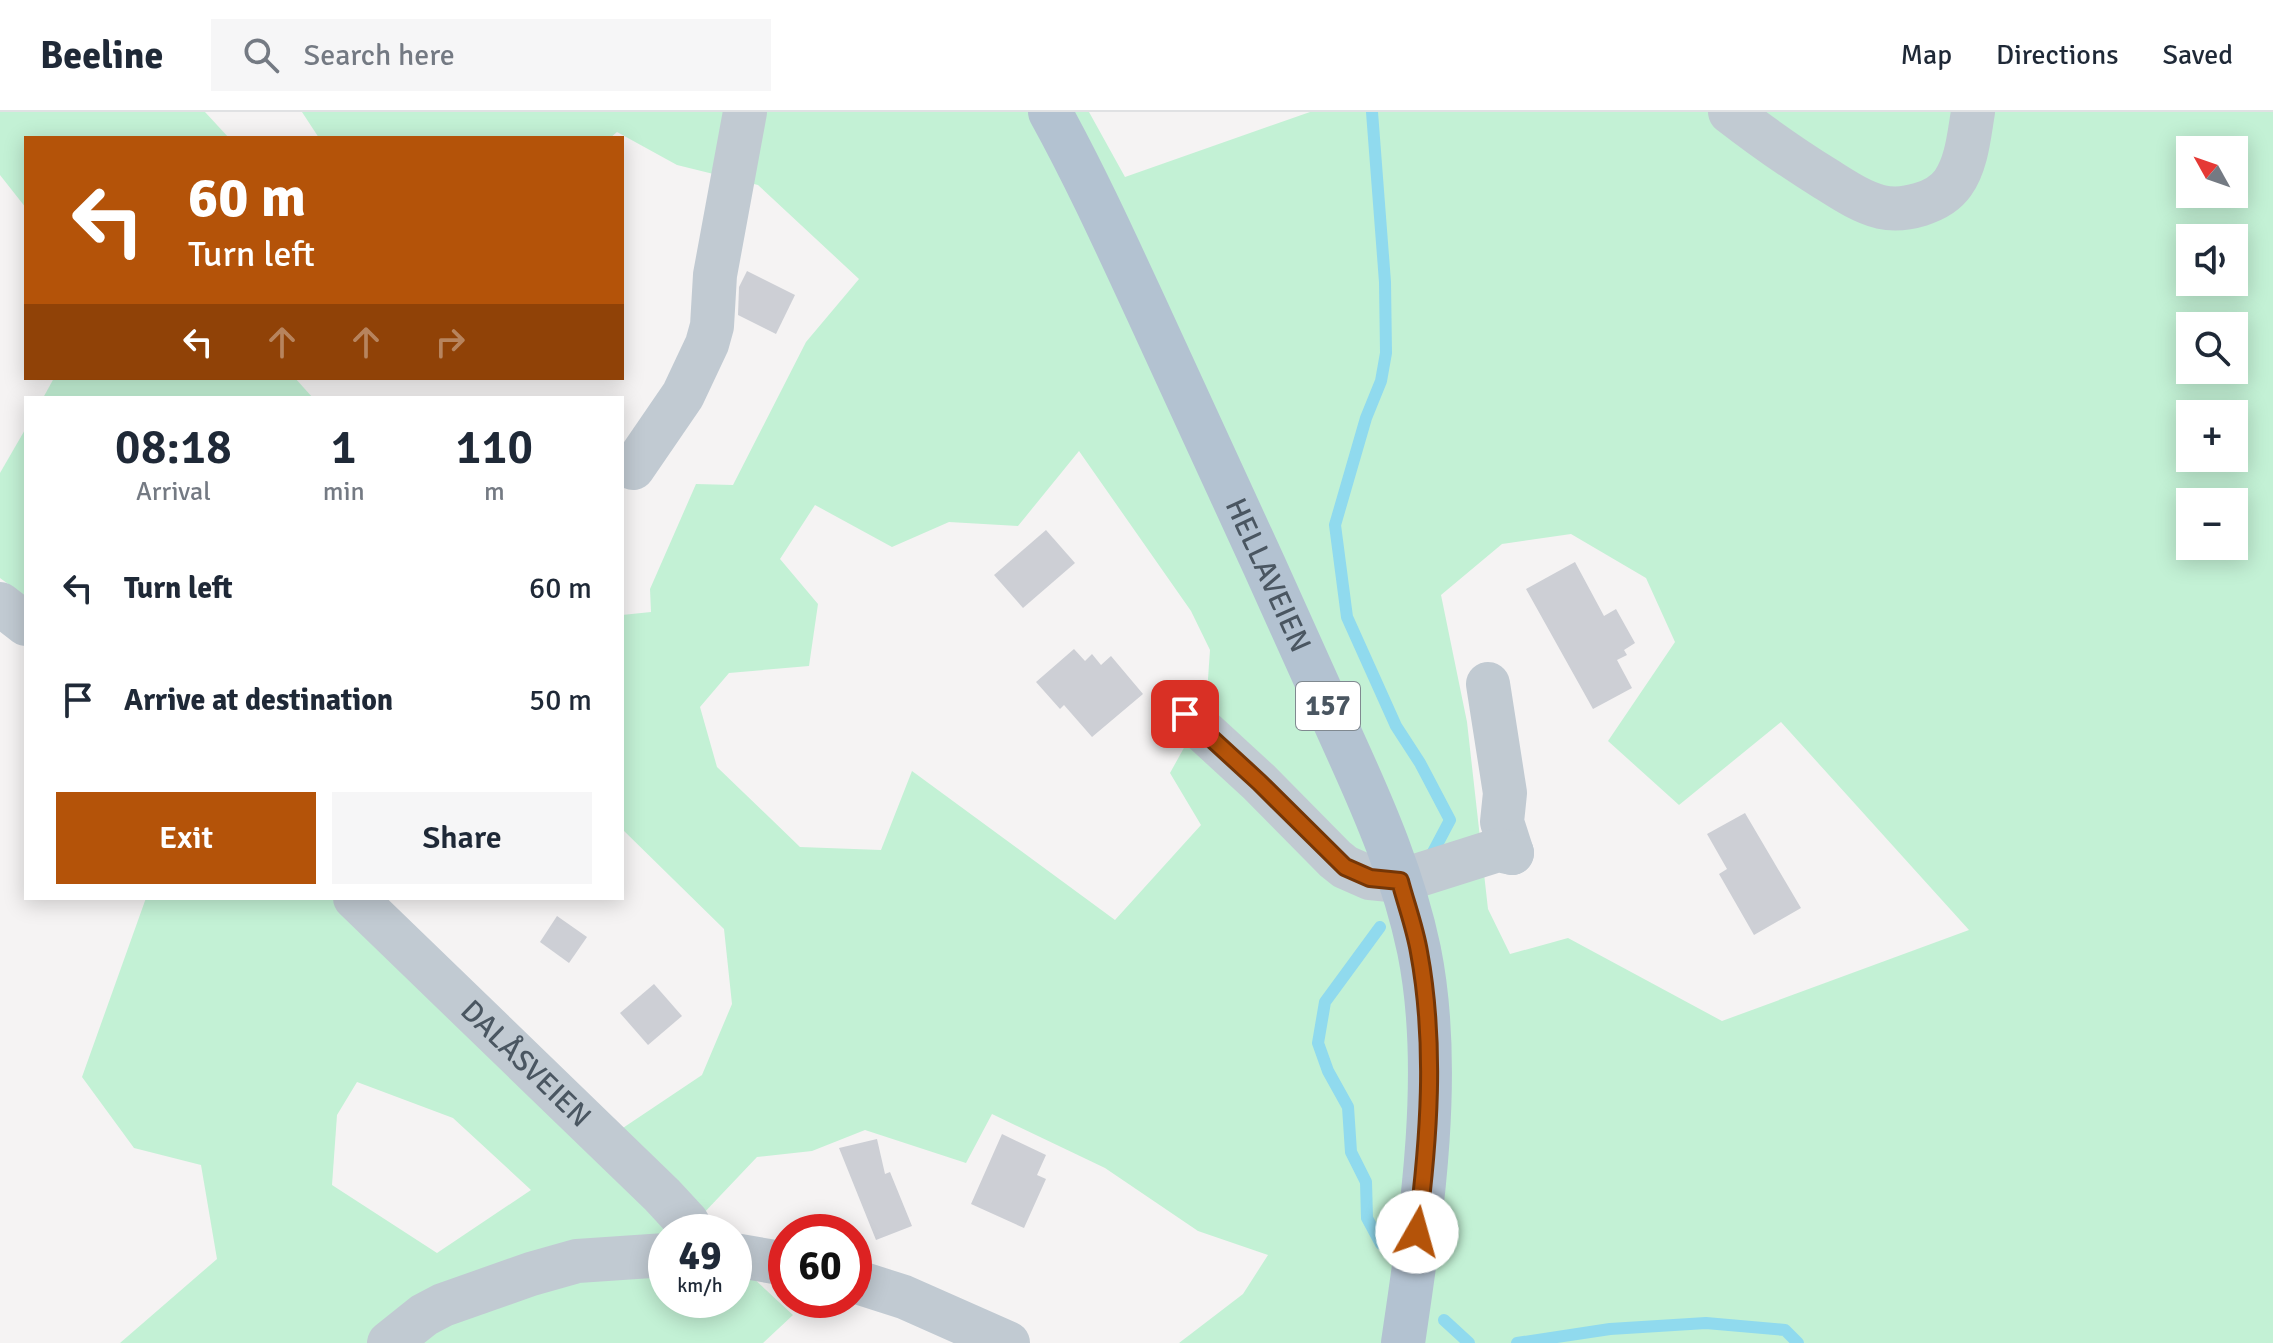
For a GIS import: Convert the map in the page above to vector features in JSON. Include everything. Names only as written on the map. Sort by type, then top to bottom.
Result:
[{"type":"main road","name":"HELLAVEIEN","points":[[1050,112],[1132,278],[1297,639],[1379,820],[1400,881],[1419,950],[1427,1014],[1429,1083],[1425,1172],[1403,1343]]},
{"type":"street","points":[[633,468],[683,395],[707,344],[712,326],[715,275],[745,112]]},
{"type":"street","points":[[1730,112],[1793,159],[1842,190],[1878,206],[1894,209],[1923,203],[1943,193],[1954,181],[1965,155],[1973,112]]},
{"type":"street","points":[[0,604],[24,622]]},
{"type":"street","points":[[1185,714],[1345,867],[1370,878],[1400,881],[1498,850],[1512,853],[1502,822],[1505,793],[1488,684]]},
{"type":"street","name":"DALÅSVEIEN","points":[[357,900],[680,1214]]},
{"type":"street","points":[[389,1343],[424,1315],[443,1305],[531,1274],[577,1261],[648,1256]]},
{"type":"street","points":[[872,1287],[904,1297],[1008,1343]]},
{"type":"green space","points":[[0,112],[205,112],[227,136],[24,136],[24,205],[0,175]]},
{"type":"green space","points":[[302,112],[1089,112],[1125,177],[1310,112],[2273,112],[2273,1343],[1179,1343],[1243,1294],[1268,1255],[1198,1231],[1105,1168],[992,1114],[966,1163],[865,1130],[812,1151],[757,1157],[703,1214],[648,1214],[648,1318],[752,1318],[752,1277],[768,1292],[768,1318],[790,1318],[763,1343],[120,1343],[217,1259],[201,1165],[134,1148],[82,1077],[145,900],[373,900],[590,1150],[702,1075],[732,1004],[724,929],[624,831],[624,615],[651,612],[650,589],[696,484],[733,485],[806,342],[859,279],[758,185],[677,165],[617,132],[612,136],[318,136]],"holes":[[[1079,451],[1191,611],[1210,650],[1206,708],[1170,773],[1201,825],[1115,920],[912,771],[881,850],[800,847],[717,767],[700,707],[729,673],[809,666],[818,604],[780,559],[815,505],[892,547],[949,522],[1018,526]],[[1571,534],[1646,578],[1675,642],[1608,741],[1679,805],[1781,722],[1969,930],[1722,1021],[1568,938],[1510,954],[1488,909],[1467,722],[1441,595],[1502,544]],[[357,1082],[453,1118],[531,1190],[437,1253],[332,1185],[337,1115]]]},
{"type":"green space","points":[[53,380],[297,380],[311,396],[44,396]]},
{"type":"green space","points":[[24,431],[24,596],[0,578],[0,473]]},
{"type":"building","points":[[747,271],[795,295],[776,334],[738,315],[739,287]]},
{"type":"building","points":[[1046,530],[1075,563],[1023,608],[994,575]]},
{"type":"building","points":[[1575,562],[1604,616],[1616,609],[1635,643],[1624,650],[1627,655],[1617,660],[1632,688],[1593,709],[1526,589]]},
{"type":"building","points":[[1074,649],[1085,661],[1092,654],[1101,665],[1111,656],[1143,694],[1092,737],[1064,705],[1060,709],[1036,682]]},
{"type":"building","points":[[1745,813],[1801,908],[1754,935],[1719,874],[1727,869],[1707,834]]},
{"type":"building","points":[[557,916],[587,937],[569,963],[540,942]]},
{"type":"building","points":[[654,984],[682,1016],[648,1045],[620,1013]]},
{"type":"building","points":[[1002,1134],[1046,1155],[1037,1175],[1046,1179],[1024,1228],[971,1204]]},
{"type":"building","points":[[877,1139],[885,1174],[890,1172],[912,1226],[876,1240],[872,1230],[872,1214],[866,1214],[839,1148]]},
{"type":"waterway","points":[[1372,112],[1385,282],[1386,353],[1381,381],[1366,418],[1335,525],[1347,617],[1396,726],[1450,820],[1432,854]]},
{"type":"waterway","points":[[1380,927],[1325,1002],[1318,1043],[1328,1071],[1348,1107],[1351,1152],[1366,1182],[1367,1218],[1381,1244]]},
{"type":"waterway","points":[[1444,1320],[1469,1343]]},
{"type":"waterway","points":[[1517,1343],[1610,1329],[1706,1323],[1785,1330],[1798,1343]]},
{"type":"route","points":[[1185,714],[1345,867],[1370,878],[1400,881],[1419,950],[1427,1014],[1429,1083],[1425,1172],[1417,1232]]}]
